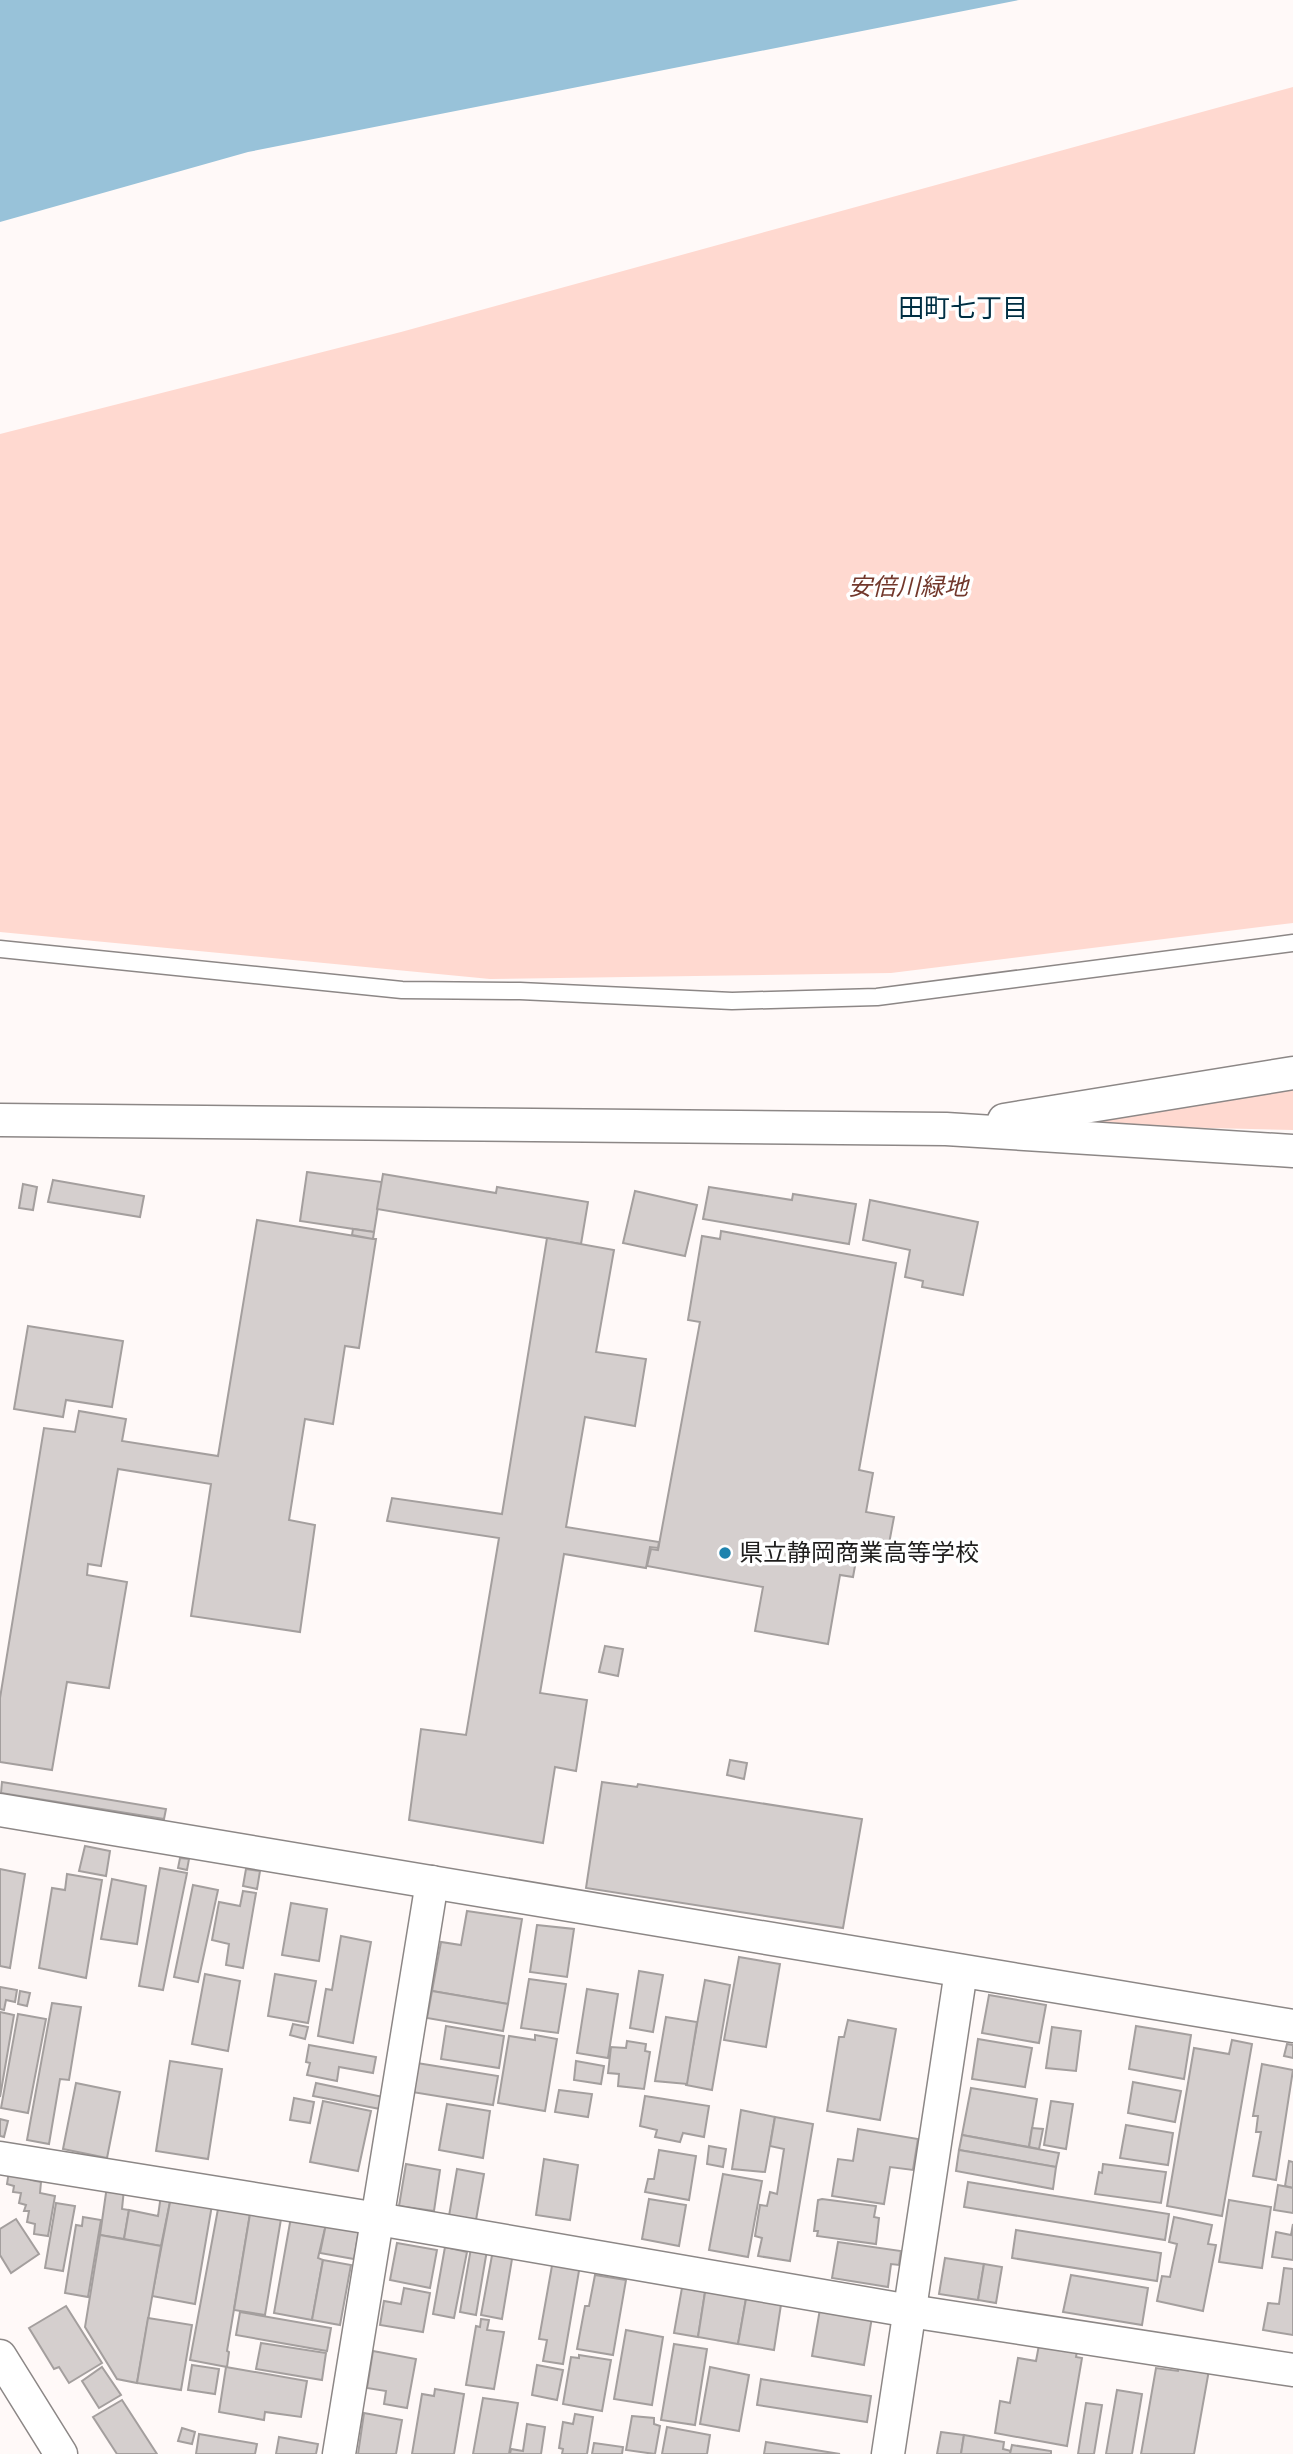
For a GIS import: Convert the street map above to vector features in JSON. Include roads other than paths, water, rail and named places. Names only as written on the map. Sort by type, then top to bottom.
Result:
[{"type":"street","points":[[946,1129],[1293,1073]]},
{"type":"street","points":[[0,1120],[946,1129],[1293,1151]]},
{"type":"street","points":[[0,1810],[1293,2026]]},
{"type":"street","points":[[339,2454],[432,1881]]},
{"type":"street","points":[[888,2454],[961,1971]]},
{"type":"street","points":[[0,2158],[378,2219],[910,2311],[1293,2370]]},
{"type":"street","points":[[0,2356],[61,2454]]},
{"type":"lane","points":[[0,949],[402,990],[520,991],[732,1001],[877,997],[1293,943]]},
{"type":"water","points":[[0,0],[1019,0],[248,152],[0,222]]},
{"type":"place","name":"県立静岡商業高等学校","points":[[725,1553]]},
{"type":"district","name":"田町七丁目","points":[[963,308]]},
{"type":"park label","name":"安倍川緑地","points":[[908,587]]}]
